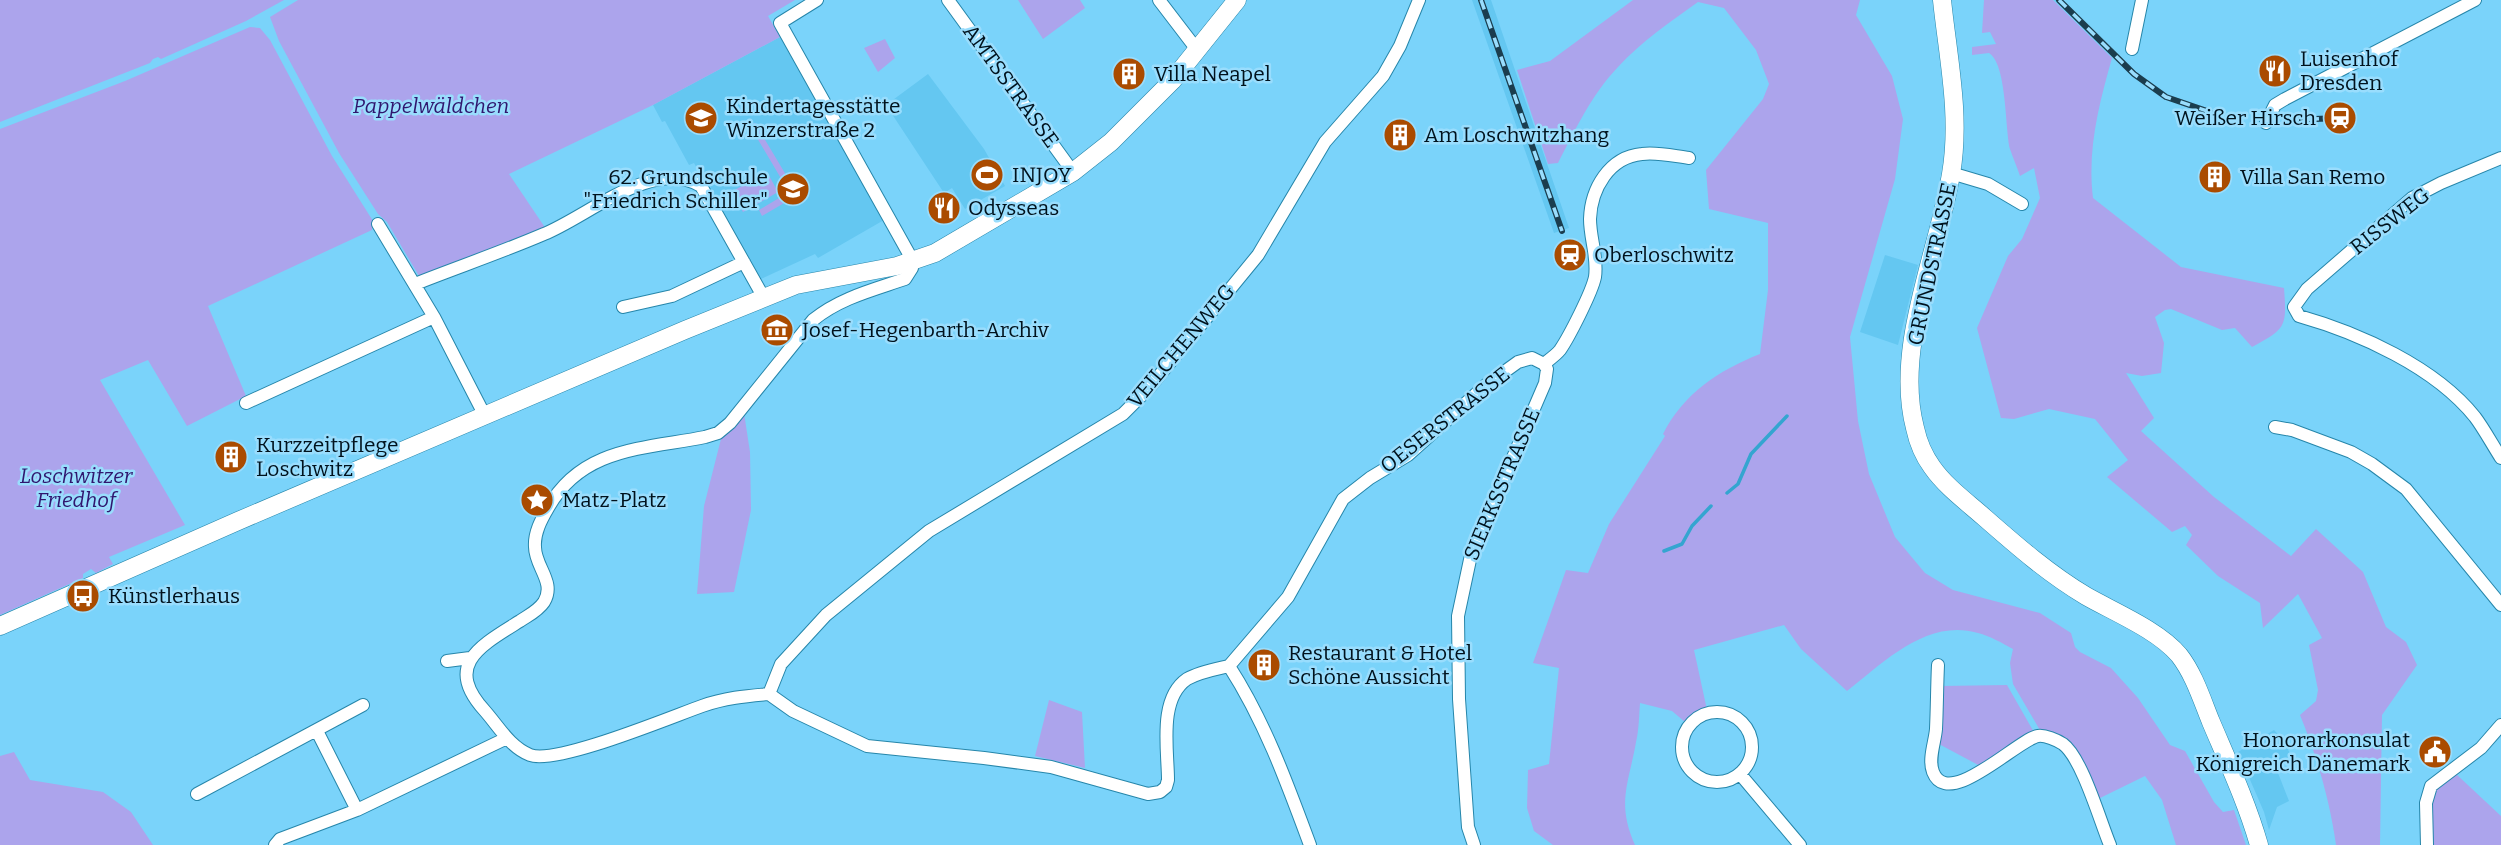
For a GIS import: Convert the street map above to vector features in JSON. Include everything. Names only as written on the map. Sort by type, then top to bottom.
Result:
[{"type":"main road","points":[[0,626],[190,542],[764,298],[813,281],[911,262],[935,253],[1073,172],[1111,142],[1146,109],[1198,51],[1237,0]]},
{"type":"main road","name":"GRUNDSTRASSE","points":[[1942,0],[1955,107],[1955,135],[1951,173],[1912,349],[1911,406],[1914,428],[1922,449],[1945,484],[2034,560],[2067,584],[2150,632],[2178,654],[2205,707],[2259,845]]},
{"type":"street","points":[[447,661],[470,658],[539,609],[546,598],[547,583],[537,560],[535,539],[552,500],[577,473],[611,455],[705,438],[718,433],[730,422],[813,320],[841,301],[905,279],[910,274],[909,254],[888,212],[780,23],[817,0]]},
{"type":"street","name":"AMTSSTRASSE","points":[[948,0],[1073,172]]},
{"type":"street","points":[[1158,0],[1198,51]]},
{"type":"street","name":"VEILCHENWEG","points":[[769,694],[782,664],[826,615],[929,531],[1123,414],[1150,388],[1258,255],[1325,142],[1382,76],[1400,46],[1419,0]]},
{"type":"street","points":[[2132,49],[2142,0]]},
{"type":"street","points":[[2266,122],[2275,105],[2285,99],[2475,0]]},
{"type":"street","points":[[1544,363],[1560,350],[1595,280],[1596,262],[1590,223],[1596,189],[1604,175],[1616,164],[1634,155],[1689,158]]},
{"type":"street","name":"RISSWEG","points":[[2501,158],[2412,198],[2307,289],[2294,307],[2299,316],[2339,328],[2387,350],[2432,377],[2474,416],[2501,458]]},
{"type":"street","points":[[1951,173],[1988,184],[2022,204]]},
{"type":"street","points":[[415,284],[548,233],[624,190],[670,178],[685,178],[701,186],[764,298]]},
{"type":"street","points":[[378,224],[434,317],[485,416]]},
{"type":"street","points":[[624,307],[672,296],[744,262]]},
{"type":"street","points":[[246,402],[434,317]]},
{"type":"street","name":"OESERSTRASSE","points":[[1230,666],[1293,590],[1343,499],[1370,478],[1408,455],[1477,393],[1518,362],[1532,358],[1544,363]]},
{"type":"street","name":"SIERKSSTRASSE","points":[[1474,845],[1468,827],[1459,699],[1458,616],[1471,555],[1545,383],[1547,369],[1544,363]]},
{"type":"street","points":[[2275,427],[2291,430],[2351,452],[2406,489],[2501,605]]},
{"type":"street","points":[[470,658],[467,680],[475,701],[507,738],[529,754],[541,757],[553,756],[674,718],[731,697],[769,694],[793,711],[867,746],[1051,767],[1148,794],[1166,787],[1168,780],[1168,720],[1176,690],[1189,678],[1230,666],[1277,756],[1310,845]]},
{"type":"street","points":[[1938,665],[1936,732],[1932,762],[1938,779],[1944,782],[1971,779],[2023,742],[2040,735],[2046,736],[2065,746],[2079,764],[2110,845]]},
{"type":"street","points":[[197,794],[363,705]]},
{"type":"street","points":[[1719,712],[1736,717],[1745,725],[1752,742],[1752,754],[1740,774],[1729,780],[1712,782],[1692,771],[1685,762],[1682,744],[1685,733],[1696,719],[1707,713],[1719,712]]},
{"type":"street","points":[[2427,845],[2426,803],[2431,786],[2481,748],[2501,725]]},
{"type":"street","points":[[317,731],[357,810]]},
{"type":"street","points":[[275,845],[280,839],[357,810],[507,738]]},
{"type":"street","points":[[1740,774],[1800,845]]},
{"type":"shaded area","points":[[1472,0],[1491,0],[1569,228],[1554,233]]},
{"type":"shaded area","points":[[2054,0],[2063,0],[2135,73],[2166,94],[2210,109],[2209,114],[2165,98],[2134,78]]},
{"type":"shaded area","points":[[780,37],[884,220],[818,258],[815,254],[761,279],[694,163],[689,165],[653,105]]},
{"type":"shaded area","points":[[928,74],[984,149],[1005,186],[965,209],[952,188],[944,193],[886,105]]},
{"type":"shaded area","points":[[1885,255],[1918,265],[1898,345],[1860,332]]},
{"type":"shaded area","points":[[2274,730],[2284,741],[2291,756],[2281,762],[2278,773],[2289,801],[2277,807],[2269,830],[2238,752]]},
{"type":"green space","points":[[0,0],[284,0],[246,21],[161,59],[158,57],[150,63],[0,122]]},
{"type":"green space","name":"Pappelwäldchen","points":[[298,0],[795,0],[768,16],[780,37],[653,105],[509,174],[546,229],[419,276],[387,222],[378,214],[339,153],[279,41],[270,17]]},
{"type":"green space","points":[[1018,0],[1080,0],[1085,8],[1043,39]]},
{"type":"green space","points":[[1633,0],[1860,0],[1856,15],[1892,76],[1903,119],[1895,179],[1850,337],[1858,421],[1869,474],[1895,537],[1925,573],[1953,590],[2040,613],[2071,633],[2075,647],[2080,652],[2111,668],[2138,698],[2170,745],[2185,751],[2214,802],[2223,812],[2234,810],[2246,845],[2176,845],[2162,800],[2145,776],[2096,800],[2082,764],[2041,732],[2013,684],[2010,663],[2013,649],[1996,640],[1959,630],[1924,637],[1891,656],[1847,691],[1801,649],[1784,625],[1694,650],[1707,710],[1693,715],[1685,722],[1672,711],[1640,703],[1638,733],[1625,805],[1629,830],[1635,845],[1553,845],[1534,831],[1527,808],[1528,770],[1549,764],[1559,668],[1533,663],[1566,570],[1588,573],[1609,524],[1681,407],[1717,376],[1760,354],[1768,290],[1768,223],[1709,209],[1706,170],[1763,99],[1769,84],[1756,50],[1724,8],[1698,2],[1656,32],[1618,67],[1600,89],[1558,163],[1548,164],[1517,70],[1550,61]]},
{"type":"green space","points":[[1984,0],[2053,0],[2112,58],[2093,145],[2093,198],[2181,267],[2284,288],[2285,311],[2282,325],[2272,336],[2252,347],[2235,328],[2222,330],[2171,309],[2165,310],[2155,317],[2164,343],[2161,373],[2142,376],[2126,373],[2154,418],[2141,431],[2214,497],[2291,556],[2316,529],[2363,572],[2386,627],[2406,642],[2417,665],[2382,715],[2380,845],[2336,845],[2322,779],[2300,715],[2316,701],[2318,690],[2309,645],[2322,638],[2298,594],[2263,628],[2260,603],[2218,576],[2186,545],[2192,535],[2185,526],[2172,532],[2107,477],[2128,460],[2095,419],[2049,409],[2014,419],[2001,418],[1977,328],[2008,256],[2022,239],[2040,198],[2034,168],[2020,176],[2010,149],[2002,83],[1995,59],[1989,53],[1972,55],[1972,47],[1996,44],[1990,32],[1982,33]]},
{"type":"green space","name":"Loschwitzer Friedhof","points":[[250,27],[260,28],[270,40],[332,156],[373,221],[372,230],[208,306],[246,396],[187,426],[148,360],[100,380],[185,525],[109,557],[113,564],[96,573],[91,569],[83,574],[83,578],[0,615],[0,129],[125,81]]},
{"type":"green space","points":[[885,39],[895,58],[878,72],[864,48]]},
{"type":"green space","points":[[755,123],[798,195],[762,216],[759,210],[789,192],[750,126]]},
{"type":"green space","points":[[767,172],[778,192],[743,212],[731,192]]},
{"type":"green space","points":[[744,413],[750,452],[751,510],[734,592],[697,594],[704,506],[722,435]]},
{"type":"green space","points":[[2007,685],[2035,734],[1982,767],[1937,743],[1940,686]]},
{"type":"green space","points":[[1049,700],[1082,712],[1085,768],[1035,756]]},
{"type":"green space","points":[[14,752],[30,780],[103,792],[131,812],[153,845],[0,845],[0,756]]},
{"type":"green space","points":[[2455,773],[2501,816],[2501,845],[2432,845],[2432,804],[2435,789]]},
{"type":"waterway","points":[[1727,493],[1738,484],[1751,454],[1787,416]]},
{"type":"waterway","points":[[1664,551],[1682,544],[1692,526],[1711,506]]},
{"type":"railway","points":[[1481,0],[1562,231]]},
{"type":"railway","points":[[2059,0],[2134,74],[2166,97],[2210,112]]},
{"type":"railway","points":[[2289,120],[2340,118]]},
{"type":"place","name":"Luisenhof Dresden","points":[[2275,71]]},
{"type":"place","name":"Villa Neapel","points":[[1129,74]]},
{"type":"place","name":"Kindertagesstätte Winzerstraße 2","points":[[701,118]]},
{"type":"place","name":"Weißer Hirsch","points":[[2340,118]]},
{"type":"place","name":"Am Loschwitzhang","points":[[1400,135]]},
{"type":"place","name":"INJOY","points":[[987,175]]},
{"type":"place","name":"Villa San Remo","points":[[2215,177]]},
{"type":"place","name":"62. Grundschule \"Friedrich Schiller\"","points":[[793,189]]},
{"type":"place","name":"Odysseas","points":[[944,208]]},
{"type":"place","name":"Oberloschwitz","points":[[1570,255]]},
{"type":"place","name":"Josef-Hegenbarth-Archiv","points":[[777,330]]},
{"type":"place","name":"Kurzzeitpflege Loschwitz","points":[[231,457]]},
{"type":"place","name":"Matz-Platz","points":[[537,500]]},
{"type":"place","name":"Künstlerhaus","points":[[83,596]]},
{"type":"place","name":"Restaurant & Hotel Schöne Aussicht","points":[[1264,665]]},
{"type":"place","name":"Honorarkonsulat Königreich Dänemark","points":[[2435,752]]}]
